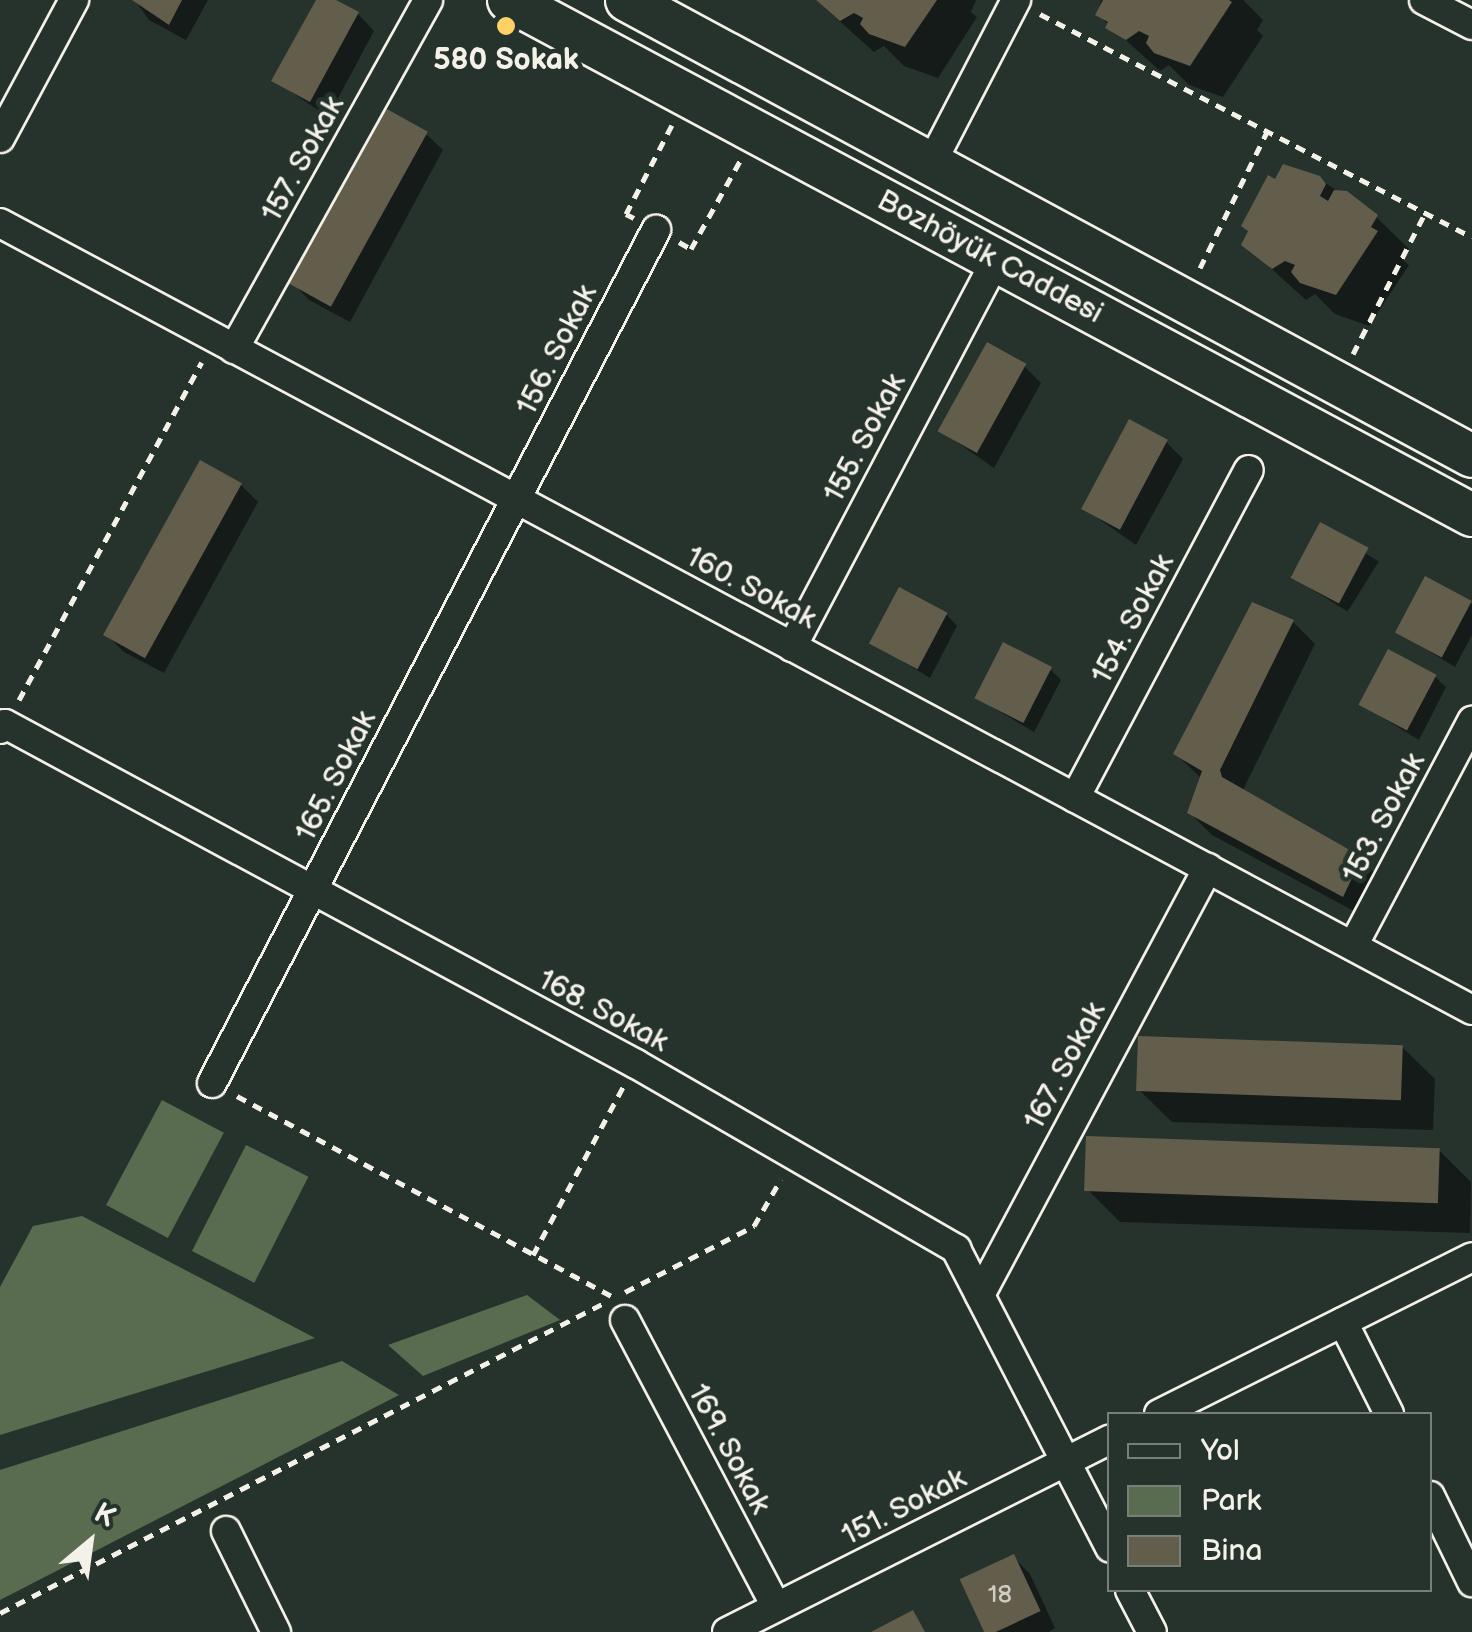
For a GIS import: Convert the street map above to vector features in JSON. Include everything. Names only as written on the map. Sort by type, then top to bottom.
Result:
[{"type":"main road","name":"Bozhöyük Caddesi","points":[[509,0],[1472,514]]},
{"type":"main road","name":"Bozhöyük Caddesi","points":[[627,0],[1472,456]]},
{"type":"street","points":[[0,138],[74,0]]},
{"type":"street","name":"157. Sokak","points":[[225,343],[428,0]]},
{"type":"street","points":[[1424,0],[1472,26]]},
{"type":"street","points":[[931,164],[1016,1]]},
{"type":"street","name":"160. Sokak","points":[[0,223],[1472,1010]]},
{"type":"street","name":"156. Sokak","points":[[516,499],[656,230]]},
{"type":"street","name":"155. Sokak","points":[[792,646],[996,260]]},
{"type":"street","name":"154. Sokak","points":[[1075,798],[1248,470]]},
{"type":"street","name":"165. Sokak","points":[[212,1083],[516,499]]},
{"type":"street","name":"153. Sokak","points":[[1353,946],[1472,721]]},
{"type":"street","name":"168. Sokak","points":[[3,726],[636,1064],[956,1249],[1107,1542]]},
{"type":"street","name":"167. Sokak","points":[[980,1295],[1208,868]]},
{"type":"street","points":[[1163,1412],[1472,1257]]},
{"type":"street","name":"169. Sokak","points":[[620,1309],[776,1608]]},
{"type":"street","points":[[1344,1322],[1388,1412]]},
{"type":"street","name":"151. Sokak","points":[[733,1631],[1107,1441]]},
{"type":"street","points":[[1432,1500],[1472,1582]]},
{"type":"street","points":[[226,1531],[276,1632]]},
{"type":"street","points":[[1131,1592],[1152,1632]]},
{"type":"path","points":[[1016,1],[1472,238]]},
{"type":"path","points":[[688,96],[626,214],[656,230],[691,248],[756,132]]},
{"type":"path","points":[[1184,300],[1267,132]]},
{"type":"path","points":[[1338,384],[1425,213]]},
{"type":"path","points":[[3,726],[225,343]]},
{"type":"path","points":[[534,1255],[636,1064]]},
{"type":"path","points":[[212,1083],[534,1255],[620,1309]]},
{"type":"path","points":[[0,1613],[620,1309],[754,1226],[795,1156]]},
{"type":"green space","points":[[162,1100],[224,1133],[168,1238],[106,1205]]},
{"type":"green space","points":[[246,1145],[308,1177],[254,1283],[192,1251]]},
{"type":"green space","points":[[82,1216],[315,1338],[0,1435],[0,1287],[33,1226]]},
{"type":"green space","points":[[527,1295],[560,1320],[423,1376],[388,1345]]},
{"type":"green space","points":[[342,1361],[399,1395],[0,1600],[0,1470]]},
{"type":"building","points":[[132,0],[182,0],[169,25]]},
{"type":"building","points":[[316,0],[336,0],[359,12],[310,102],[271,81]]},
{"type":"building","points":[[816,0],[937,0],[905,47],[869,34],[860,24],[863,18],[854,13],[840,21]]},
{"type":"building","points":[[1103,0],[1232,2],[1190,66],[1154,53],[1146,43],[1149,36],[1139,31],[1126,40],[1105,28],[1108,22],[1095,15]]},
{"type":"building","points":[[385,108],[428,132],[331,307],[288,283]]},
{"type":"building","points":[[1283,164],[1320,176],[1326,184],[1320,196],[1328,201],[1334,190],[1347,191],[1378,215],[1371,227],[1378,231],[1336,295],[1300,283],[1291,272],[1295,265],[1285,261],[1272,269],[1241,245],[1248,231],[1241,226],[1268,175],[1275,179]]},
{"type":"building","points":[[987,342],[1026,364],[977,453],[938,431]]},
{"type":"building","points":[[1129,419],[1168,440],[1120,530],[1081,509]]},
{"type":"building","points":[[200,460],[242,483],[145,658],[103,635]]},
{"type":"building","points":[[1320,522],[1369,548],[1339,603],[1290,578]]},
{"type":"building","points":[[1425,576],[1472,601],[1442,657],[1395,633]]},
{"type":"building","points":[[899,587],[948,613],[918,669],[869,644]]},
{"type":"building","points":[[1252,602],[1294,620],[1220,770],[1222,777],[1362,857],[1343,897],[1187,813],[1202,771],[1173,754]]},
{"type":"building","points":[[1003,642],[1052,667],[1023,723],[974,698]]},
{"type":"building","points":[[1388,649],[1437,675],[1407,730],[1358,705]]},
{"type":"building","points":[[1138,1036],[1403,1045],[1401,1100],[1136,1091]]},
{"type":"building","points":[[1086,1136],[1440,1148],[1438,1203],[1084,1191]]},
{"type":"building","points":[[1014,1554],[1041,1611],[996,1632],[984,1632],[960,1579]]},
{"type":"building","points":[[913,1610],[925,1632],[871,1632]]},
{"type":"place","name":"580 Sokak","points":[[506,26]]}]
